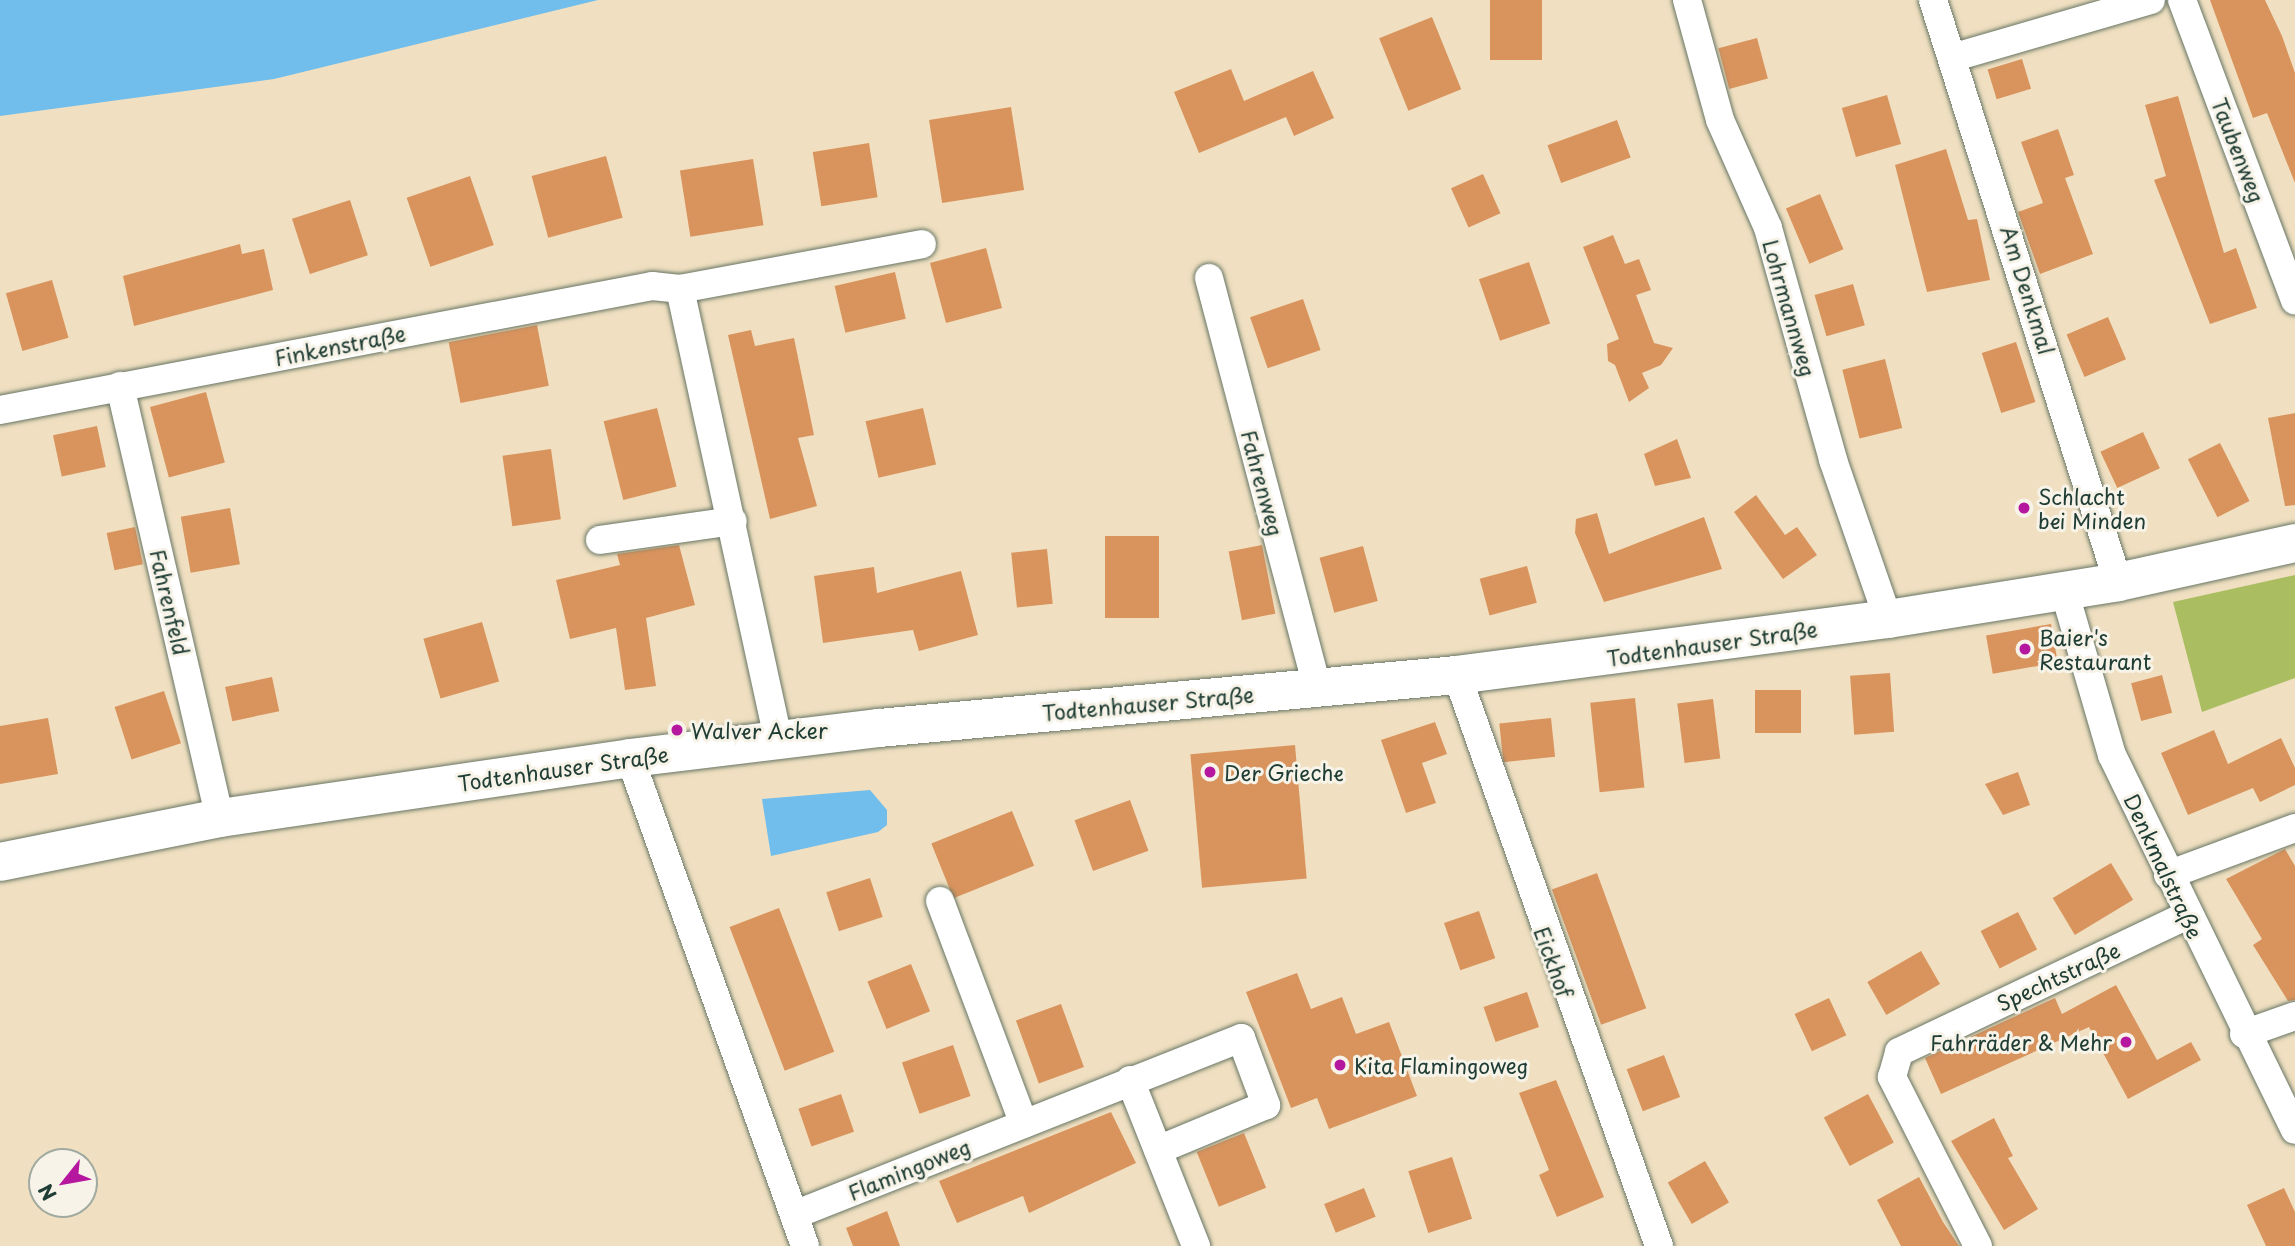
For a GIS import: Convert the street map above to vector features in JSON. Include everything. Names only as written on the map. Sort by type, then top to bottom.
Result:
[{"type":"main road","name":"Todtenhauser Straße","points":[[0,862],[220,818],[630,758],[778,740],[1457,675],[1888,619],[2118,582],[2295,542]]},
{"type":"street","name":"Lohrmannweg","points":[[1687,0],[1720,120],[1768,228],[1833,460],[1888,619]]},
{"type":"street","name":"Am Denkmal","points":[[1933,0],[1955,57],[2118,582]]},
{"type":"street","points":[[1955,57],[2151,0]]},
{"type":"street","name":"Taubenweg","points":[[2182,0],[2295,300]]},
{"type":"street","name":"Finkenstraße","points":[[0,410],[652,286],[680,289],[922,244]]},
{"type":"street","name":"Fahrenweg","points":[[1209,278],[1317,688]]},
{"type":"street","points":[[680,289],[733,521],[778,740]]},
{"type":"street","name":"Fahrenfeld","points":[[120,386],[220,818]]},
{"type":"street","points":[[600,540],[733,521]]},
{"type":"street","name":"Denkmalstraße","points":[[2064,590],[2112,755],[2186,916],[2295,1130]]},
{"type":"street","name":"Eickhof","points":[[1457,675],[1659,1246]]},
{"type":"street","points":[[630,758],[805,1246]]},
{"type":"street","points":[[2168,875],[2295,828]]},
{"type":"street","points":[[940,901],[1024,1124]]},
{"type":"street","name":"Spechtstraße","points":[[1978,1246],[1892,1077],[1899,1052],[2186,916]]},
{"type":"street","points":[[2244,1034],[2295,1016]]},
{"type":"street","name":"Flamingoweg","points":[[794,1214],[1241,1038],[1266,1105],[1158,1150]]},
{"type":"street","points":[[1130,1080],[1196,1246]]},
{"type":"green space","points":[[2295,575],[2295,678],[2202,712],[2173,602]]},
{"type":"water","points":[[0,0],[598,0],[274,79],[0,116]]},
{"type":"water","points":[[870,790],[887,810],[887,825],[878,832],[771,856],[762,799]]},
{"type":"building","points":[[1490,0],[1542,0],[1542,60],[1490,60]]},
{"type":"building","points":[[2210,0],[2265,0],[2282,36],[2295,73],[2295,183],[2267,113],[2253,118]]},
{"type":"building","points":[[1432,17],[1461,89],[1408,111],[1379,38]]},
{"type":"building","points":[[1757,38],[1768,79],[1729,89],[1718,48]]},
{"type":"building","points":[[2022,59],[2031,89],[1997,99],[1988,70]]},
{"type":"building","points":[[1231,69],[1244,101],[1313,71],[1334,118],[1294,136],[1286,117],[1199,153],[1174,92]]},
{"type":"building","points":[[1887,95],[1901,144],[1856,157],[1842,108]]},
{"type":"building","points":[[2178,96],[2224,253],[2236,248],[2257,308],[2210,324],[2154,180],[2166,176],[2145,105]]},
{"type":"building","points":[[1011,107],[1024,190],[942,203],[929,120]]},
{"type":"building","points":[[1617,120],[1631,158],[1561,183],[1547,145]]},
{"type":"building","points":[[2058,129],[2074,175],[2065,178],[2093,254],[2040,274],[2018,212],[2043,203],[2021,142]]},
{"type":"building","points":[[869,143],[878,197],[821,206],[813,152]]},
{"type":"building","points":[[1946,149],[1968,220],[1977,219],[1990,280],[1927,292],[1895,165]]},
{"type":"building","points":[[606,156],[623,218],[548,238],[532,176]]},
{"type":"building","points":[[753,159],[763,225],[690,237],[680,171]]},
{"type":"building","points":[[1483,174],[1500,213],[1469,228],[1451,188]]},
{"type":"building","points":[[470,176],[494,245],[430,267],[407,198]]},
{"type":"building","points":[[1820,194],[1843,249],[1809,264],[1786,208]]},
{"type":"building","points":[[350,200],[368,255],[310,274],[292,219]]},
{"type":"building","points":[[1613,235],[1625,264],[1639,259],[1651,290],[1636,295],[1654,343],[1673,348],[1661,365],[1642,373],[1649,388],[1629,402],[1615,365],[1608,361],[1607,344],[1619,339],[1583,247]]},
{"type":"building","points":[[240,244],[242,254],[264,249],[273,290],[134,326],[123,276]]},
{"type":"building","points":[[986,248],[1002,308],[946,323],[930,263]]},
{"type":"building","points":[[1529,262],[1550,323],[1500,341],[1479,279]]},
{"type":"building","points":[[895,272],[906,319],[845,333],[835,286]]},
{"type":"building","points":[[52,280],[69,338],[22,351],[6,293]]},
{"type":"building","points":[[1853,284],[1865,325],[1826,336],[1815,295]]},
{"type":"building","points":[[1303,299],[1321,350],[1268,368],[1250,317]]},
{"type":"building","points":[[2108,317],[2126,359],[2085,377],[2067,335]]},
{"type":"building","points":[[537,325],[549,386],[460,403],[449,342]]},
{"type":"building","points":[[751,330],[755,346],[794,338],[814,435],[798,438],[817,506],[770,519],[728,335]]},
{"type":"building","points":[[2016,342],[2035,402],[2001,413],[1982,353]]},
{"type":"building","points":[[1885,359],[1902,428],[1859,439],[1842,370]]},
{"type":"building","points":[[206,392],[225,463],[169,478],[150,407]]},
{"type":"building","points":[[657,408],[677,487],[623,500],[604,421]]},
{"type":"building","points":[[923,408],[936,465],[879,478],[866,421]]},
{"type":"building","points":[[2295,413],[2295,505],[2285,506],[2268,418]]},
{"type":"building","points":[[97,426],[106,467],[62,476],[53,435]]},
{"type":"building","points":[[2143,432],[2160,468],[2117,488],[2100,452]]},
{"type":"building","points":[[1677,439],[1691,478],[1655,486],[1644,454]]},
{"type":"building","points":[[2220,443],[2250,501],[2217,517],[2188,459]]},
{"type":"building","points":[[551,449],[561,519],[512,526],[502,456]]},
{"type":"building","points":[[1756,495],[1785,535],[1797,527],[1817,555],[1783,579],[1734,512]]},
{"type":"building","points":[[230,508],[240,564],[191,573],[181,517]]},
{"type":"building","points":[[1597,513],[1609,554],[1704,517],[1722,569],[1604,602],[1575,533],[1576,519]]},
{"type":"building","points":[[135,527],[143,564],[115,570],[107,533]]},
{"type":"building","points":[[1105,536],[1159,536],[1159,618],[1105,618]]},
{"type":"building","points":[[679,545],[695,605],[646,618],[656,686],[625,690],[616,628],[570,639],[556,580],[620,565],[617,554]]},
{"type":"building","points":[[1262,545],[1275,614],[1242,620],[1229,551]]},
{"type":"building","points":[[1363,546],[1378,601],[1334,613],[1320,558]]},
{"type":"building","points":[[1047,549],[1053,604],[1017,607],[1011,553]]},
{"type":"building","points":[[1527,566],[1537,603],[1490,615],[1480,579]]},
{"type":"building","points":[[874,567],[877,593],[961,571],[978,635],[919,651],[913,630],[823,643],[814,576]]},
{"type":"building","points":[[482,622],[499,682],[440,698],[423,639]]},
{"type":"building","points":[[2051,624],[2058,662],[1993,674],[1986,635]]},
{"type":"building","points":[[1890,673],[1894,732],[1854,735],[1850,676]]},
{"type":"building","points":[[2162,675],[2172,713],[2141,721],[2131,683]]},
{"type":"building","points":[[272,677],[279,711],[232,721],[225,687]]},
{"type":"building","points":[[1755,690],[1801,690],[1801,733],[1755,733]]},
{"type":"building","points":[[164,691],[181,743],[132,759],[115,707]]},
{"type":"building","points":[[1635,698],[1644,788],[1600,792],[1590,703]]},
{"type":"building","points":[[1713,699],[1720,759],[1685,763],[1677,703]]},
{"type":"building","points":[[48,718],[58,774],[0,784],[0,726]]},
{"type":"building","points":[[1551,718],[1555,757],[1503,762],[1499,723]]},
{"type":"building","points":[[1435,722],[1447,754],[1422,763],[1436,803],[1406,813],[1381,740]]},
{"type":"building","points":[[2214,730],[2228,764],[2281,738],[2295,768],[2295,785],[2260,802],[2253,788],[2188,815],[2161,753]]},
{"type":"building","points":[[1295,745],[1307,878],[1202,888],[1190,754]]},
{"type":"building","points":[[2018,772],[2030,805],[2003,815],[1985,784]]},
{"type":"building","points":[[1130,800],[1148,851],[1093,871],[1075,820]]},
{"type":"building","points":[[1012,811],[1034,866],[953,898],[931,844]]},
{"type":"building","points":[[2285,849],[2295,866],[2295,1000],[2288,1001],[2253,945],[2262,939],[2226,879]]},
{"type":"building","points":[[2111,863],[2133,900],[2075,935],[2053,898]]},
{"type":"building","points":[[1597,873],[1646,1008],[1601,1025],[1552,889]]},
{"type":"building","points":[[870,878],[883,917],[839,931],[826,892]]},
{"type":"building","points":[[779,908],[834,1052],[785,1071],[730,927]]},
{"type":"building","points":[[1479,911],[1495,958],[1460,970],[1444,923]]},
{"type":"building","points":[[2018,912],[2037,949],[2000,968],[1981,931]]},
{"type":"building","points":[[1921,951],[1940,984],[1886,1015],[1867,982]]},
{"type":"building","points":[[911,964],[930,1011],[887,1029],[867,982]]},
{"type":"building","name":"Kita Flamingoweg","points":[[1297,973],[1311,1009],[1342,997],[1356,1034],[1389,1022],[1417,1096],[1329,1129],[1317,1098],[1291,1108],[1246,992]]},
{"type":"building","points":[[2116,985],[2157,1060],[2191,1042],[2201,1060],[2128,1099],[2089,1027],[1941,1094],[1925,1058],[2055,998],[2062,1014]]},
{"type":"building","points":[[1527,992],[1539,1027],[1496,1042],[1484,1007]]},
{"type":"building","points":[[1829,998],[1846,1035],[1812,1051],[1795,1014]]},
{"type":"building","points":[[1061,1004],[1084,1067],[1039,1083],[1016,1020]]},
{"type":"building","points":[[953,1045],[971,1096],[920,1114],[902,1063]]},
{"type":"building","points":[[1664,1055],[1680,1097],[1643,1111],[1627,1069]]},
{"type":"building","points":[[1556,1080],[1604,1197],[1557,1217],[1539,1175],[1549,1170],[1519,1093]]},
{"type":"building","points":[[841,1094],[854,1132],[811,1146],[798,1109]]},
{"type":"building","points":[[1868,1094],[1894,1143],[1850,1166],[1824,1117]]},
{"type":"building","points":[[1111,1112],[1136,1163],[1029,1213],[1023,1196],[957,1223],[939,1181]]},
{"type":"building","points":[[1994,1118],[2013,1156],[2008,1158],[2038,1209],[2004,1230],[1951,1141]]},
{"type":"building","points":[[1244,1133],[1266,1188],[1219,1207],[1197,1152]]},
{"type":"building","points":[[1452,1157],[1472,1219],[1428,1233],[1408,1171]]},
{"type":"building","points":[[1705,1161],[1729,1203],[1692,1224],[1668,1182]]},
{"type":"building","points":[[1919,1177],[1959,1246],[1901,1246],[1877,1200]]},
{"type":"building","points":[[1364,1188],[1376,1217],[1336,1233],[1324,1204]]},
{"type":"building","points":[[2284,1188],[2295,1212],[2295,1246],[2266,1246],[2247,1205]]},
{"type":"building","points":[[887,1211],[900,1246],[853,1246],[846,1228]]},
{"type":"place","name":"Schlacht bei Minden","points":[[2024,508]]},
{"type":"place","name":"Baier's Restaurant","points":[[2025,649]]},
{"type":"place","name":"Walver Acker","points":[[677,730]]},
{"type":"place","name":"Der Grieche","points":[[1210,772]]},
{"type":"place","name":"Fahrräder & Mehr","points":[[2126,1042]]},
{"type":"place","name":"Kita Flamingoweg","points":[[1340,1065]]}]
